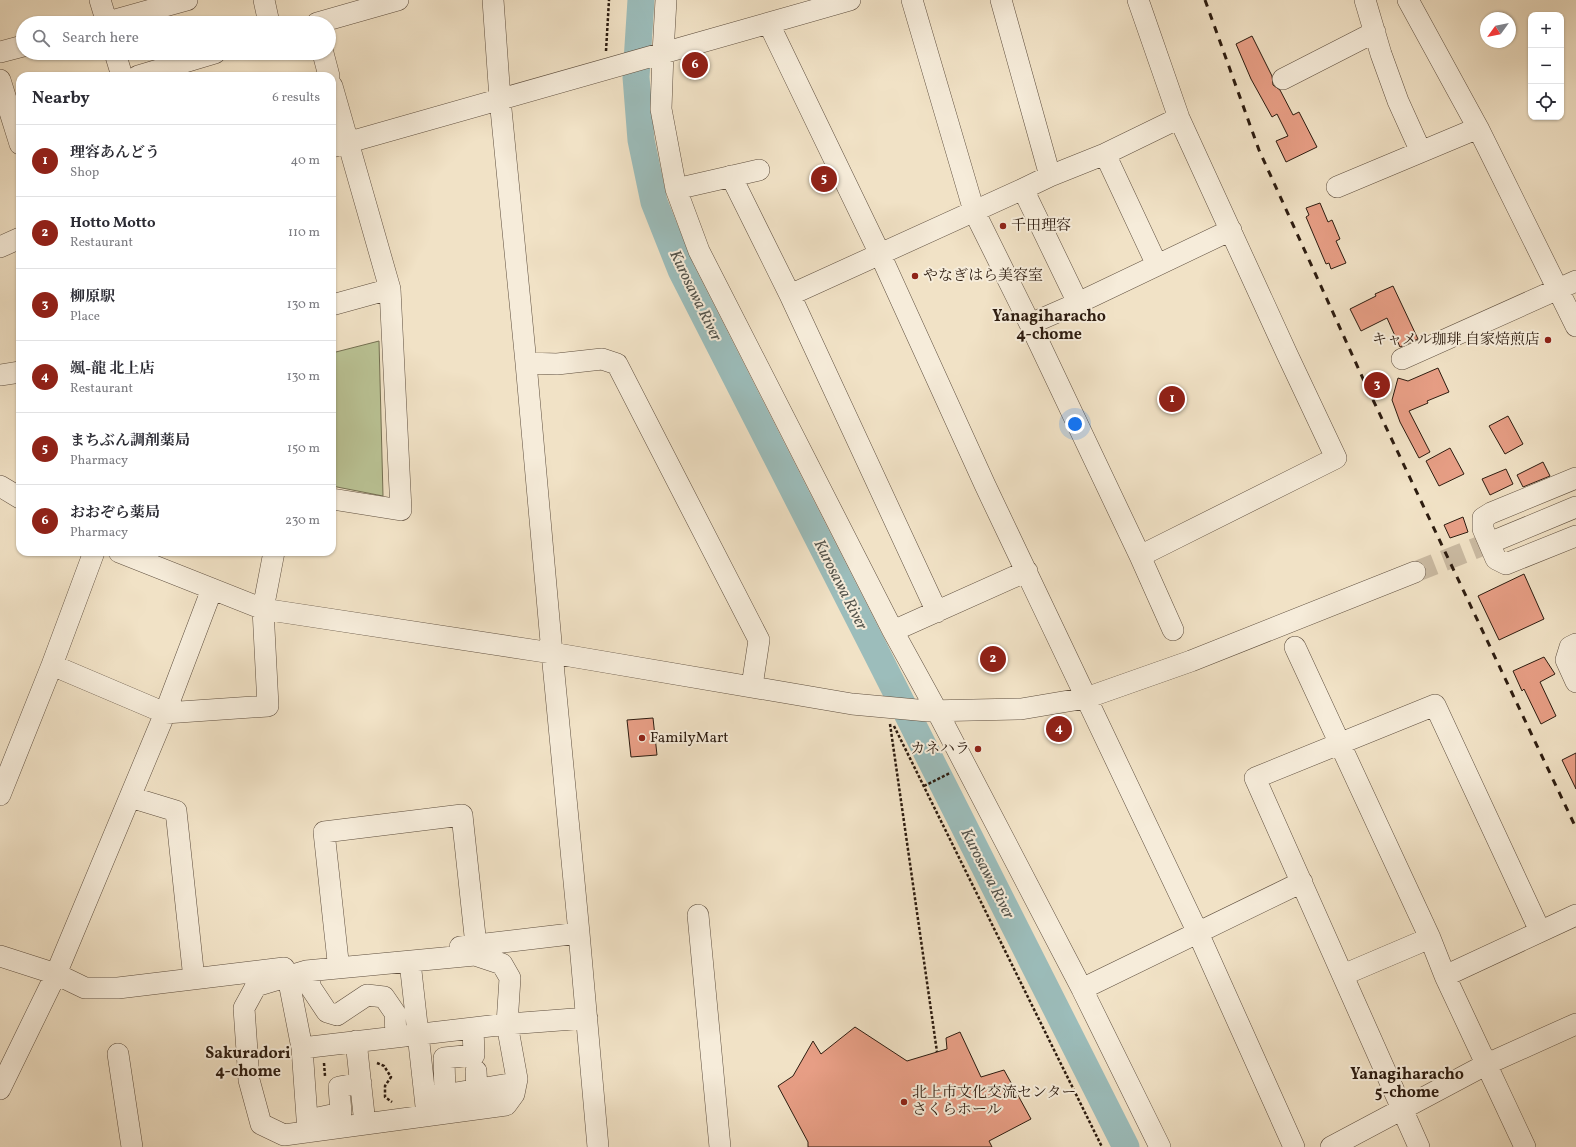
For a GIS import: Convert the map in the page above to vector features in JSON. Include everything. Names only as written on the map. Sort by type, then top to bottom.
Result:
[{"type":"street","points":[[100,0],[104,16]]},
{"type":"street","points":[[131,16],[187,0]]},
{"type":"street","points":[[264,0],[267,16]]},
{"type":"street","points":[[336,18],[398,0]]},
{"type":"street","points":[[492,0],[552,653],[580,933],[598,1147]]},
{"type":"street","points":[[666,0],[658,54],[662,109],[676,189],[699,251],[933,711],[966,766],[1082,989],[1160,1147]]},
{"type":"street","points":[[340,145],[850,0]]},
{"type":"street","points":[[912,0],[974,211],[1030,324],[1140,556],[1173,630]]},
{"type":"street","points":[[1001,0],[1050,176]]},
{"type":"street","points":[[1138,0],[1179,118],[1336,458],[1140,556]]},
{"type":"street","points":[[1365,0],[1381,54],[1398,101],[1421,152]]},
{"type":"street","points":[[1408,0],[1567,286],[1576,326]]},
{"type":"street","points":[[769,24],[880,254],[985,485],[1198,933],[1294,1147]]},
{"type":"street","points":[[1283,79],[1375,32]]},
{"type":"street","points":[[0,52],[16,48]]},
{"type":"street","points":[[117,60],[121,72]]},
{"type":"street","points":[[152,72],[192,60]]},
{"type":"street","points":[[325,60],[328,72]]},
{"type":"street","points":[[0,80],[16,131]]},
{"type":"street","points":[[336,116],[340,145],[390,289],[401,510],[336,500]]},
{"type":"street","points":[[790,295],[1023,190],[1050,176],[1105,154],[1179,118]]},
{"type":"street","points":[[1337,187],[1478,128]]},
{"type":"street","points":[[1105,154],[1157,265]]},
{"type":"street","points":[[676,189],[759,170]]},
{"type":"street","points":[[731,176],[790,295],[937,612]]},
{"type":"street","points":[[1023,190],[1078,303]]},
{"type":"street","points":[[1030,324],[1078,303],[1231,230]]},
{"type":"street","points":[[0,247],[16,240]]},
{"type":"street","points":[[1402,359],[1567,286]]},
{"type":"street","points":[[336,304],[390,289]]},
{"type":"street","points":[[526,363],[557,364],[602,359],[617,364],[759,640],[752,686]]},
{"type":"street","points":[[0,375],[16,373]]},
{"type":"street","points":[[1576,478],[1492,513],[1483,518],[1483,529],[1496,559],[1506,564],[1576,536]]},
{"type":"street","points":[[0,486],[16,496]]},
{"type":"street","points":[[1499,539],[1576,507]]},
{"type":"street","points":[[0,795],[52,665],[93,556]]},
{"type":"street","points":[[129,556],[263,608],[752,686],[886,711],[1021,709],[1086,698],[1191,661],[1415,572]]},
{"type":"street","points":[[52,665],[165,713],[268,706],[263,608],[273,556]]},
{"type":"street","points":[[893,631],[1027,571]]},
{"type":"street","points":[[0,1089],[56,974],[165,713],[212,589]]},
{"type":"street","points":[[1576,644],[1570,647],[1566,660],[1576,682]]},
{"type":"street","points":[[1295,647],[1430,938],[1445,976],[1525,1147]]},
{"type":"street","points":[[1419,1147],[1255,778],[1435,705],[1540,931]]},
{"type":"street","points":[[130,797],[176,811],[194,979]]},
{"type":"street","points":[[338,961],[324,832],[462,815],[476,945]]},
{"type":"street","points":[[1082,989],[1302,882]]},
{"type":"street","points":[[698,915],[720,1147]]},
{"type":"street","points":[[1445,976],[1576,915]]},
{"type":"street","points":[[0,956],[56,974],[85,988],[118,988],[580,933]]},
{"type":"street","points":[[1343,975],[1430,938]]},
{"type":"street","points":[[360,1076],[339,1087],[341,1113],[284,1135],[261,1124],[249,1080],[244,1008],[256,986],[297,974],[475,955],[502,964],[510,978],[508,1024],[517,1079],[514,1094],[506,1105],[433,1103]]},
{"type":"street","points":[[410,962],[418,1034],[433,1103]]},
{"type":"street","points":[[297,974],[311,988],[327,1012],[337,1015],[367,995],[384,997],[395,1013],[396,1037]]},
{"type":"street","points":[[297,974],[307,1126]]},
{"type":"street","points":[[302,1048],[508,1024],[587,1018]]},
{"type":"street","points":[[1331,1147],[1487,1064],[1576,1024]]},
{"type":"street","points":[[433,1103],[444,1058],[474,1055],[473,1028]]},
{"type":"street","points":[[356,1042],[365,1124]]},
{"type":"street","points":[[118,1054],[132,1147]]},
{"type":"street","points":[[307,1126],[365,1124],[433,1103],[477,1080],[516,1083]]},
{"type":"path","points":[[609,0],[612,67]]},
{"type":"path","points":[[886,711],[1102,1147]]},
{"type":"path","points":[[886,711],[937,1052]]},
{"type":"path","points":[[924,786],[966,766]]},
{"type":"path","points":[[360,1076],[374,1063],[384,1066],[391,1077],[385,1086],[385,1097],[391,1102],[398,1102]]},
{"type":"green space","points":[[379,341],[383,496],[336,487],[336,352]]},
{"type":"building","points":[[1252,36],[1272,76],[1273,85],[1280,90],[1293,115],[1299,112],[1317,147],[1286,162],[1276,141],[1288,136],[1277,114],[1272,117],[1251,79],[1236,44]]},
{"type":"building","points":[[1320,203],[1328,222],[1332,220],[1340,239],[1336,241],[1346,263],[1331,269],[1329,263],[1326,264],[1306,217],[1309,215],[1306,208]]},
{"type":"building","points":[[1393,286],[1418,339],[1400,347],[1387,318],[1361,331],[1350,309],[1376,296],[1375,294]]},
{"type":"building","points":[[1438,368],[1449,392],[1427,401],[1428,403],[1409,411],[1430,452],[1419,458],[1400,422],[1392,400],[1398,378],[1408,381]]},
{"type":"building","points":[[1508,416],[1523,444],[1505,454],[1489,426]]},
{"type":"building","points":[[1450,448],[1464,474],[1439,486],[1426,461]]},
{"type":"building","points":[[1543,462],[1550,476],[1523,487],[1517,475]]},
{"type":"building","points":[[1506,469],[1513,484],[1490,495],[1482,479]]},
{"type":"building","points":[[1463,517],[1468,532],[1450,538],[1444,525]]},
{"type":"building","points":[[1524,574],[1544,619],[1499,640],[1478,596]]},
{"type":"building","points":[[1544,657],[1555,674],[1540,682],[1556,716],[1541,724],[1524,689],[1522,691],[1513,671]]},
{"type":"building","name":"FamilyMart","points":[[653,718],[657,755],[631,757],[627,720]]},
{"type":"building","points":[[1576,753],[1576,789],[1562,760]]},
{"type":"building","name":"北上市文化交流センター さくらホール","points":[[855,1027],[907,1061],[947,1049],[946,1038],[960,1032],[981,1077],[1004,1070],[1031,1119],[989,1141],[992,1147],[808,1147],[808,1142],[778,1086],[793,1076],[813,1041],[821,1054]]},
{"type":"waterway","name":"Kurosawa River","points":[[641,0],[636,77],[641,140],[654,202],[681,270],[1126,1147]]},
{"type":"tunnel","points":[[1415,572],[1499,539]]},
{"type":"railway","points":[[1205,0],[1259,150],[1365,383],[1576,828]]},
{"type":"place","name":"おおぞら薬局","points":[[695,65]]},
{"type":"place","name":"まちぶん調剤薬局","points":[[824,179]]},
{"type":"place","name":"千田理容","points":[[1003,226]]},
{"type":"place","name":"やなぎはら美容室","points":[[915,276]]},
{"type":"place","name":"キャメル珈琲 自家焙煎店","points":[[1548,340]]},
{"type":"place","name":"柳原駅","points":[[1377,385]]},
{"type":"place","name":"理容あんどう","points":[[1172,399]]},
{"type":"place","name":"Hotto Motto","points":[[993,659]]},
{"type":"place","name":"颯-龍 北上店","points":[[1059,729]]},
{"type":"place","name":"FamilyMart","points":[[642,738]]},
{"type":"place","name":"カネハラ","points":[[978,749]]},
{"type":"place","name":"北上市文化交流センター さくらホール","points":[[904,1102]]},
{"type":"district","name":"Yanagiharacho 4-chome","points":[[1049,326]]},
{"type":"district","name":"Sakuradori 4-chome","points":[[248,1063]]},
{"type":"district","name":"Yanagiharacho 5-chome","points":[[1407,1084]]}]
